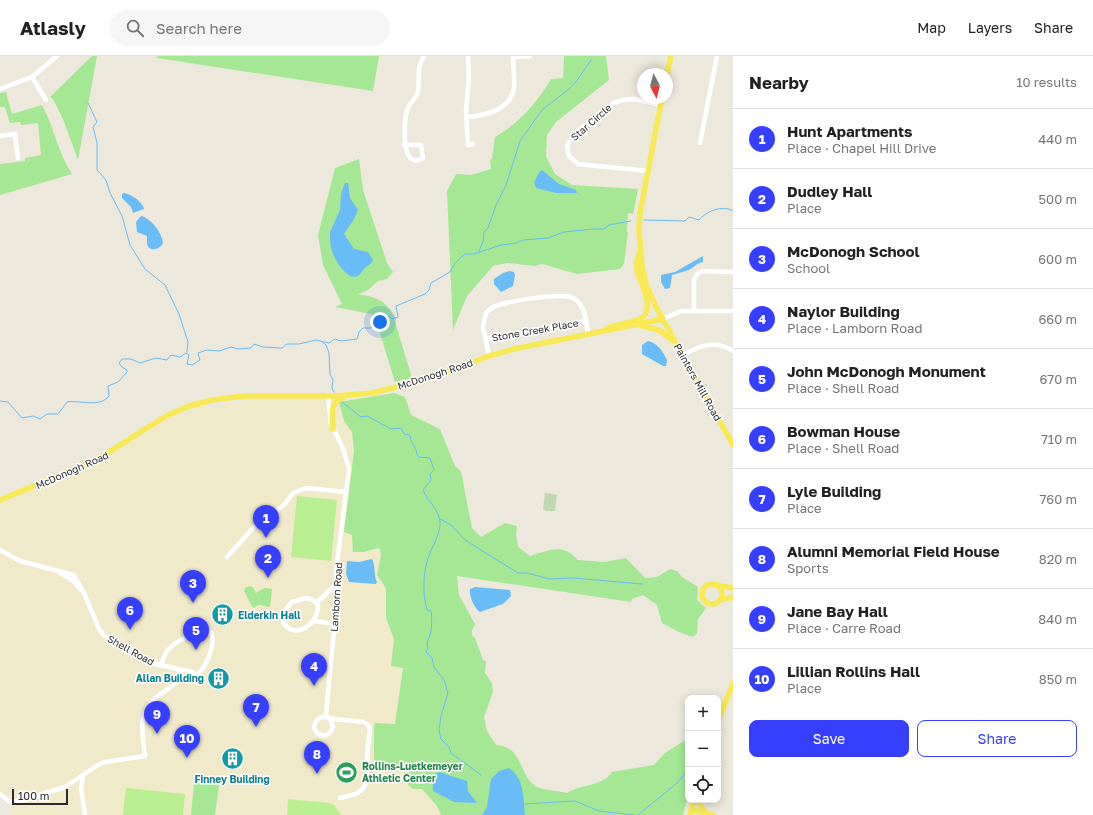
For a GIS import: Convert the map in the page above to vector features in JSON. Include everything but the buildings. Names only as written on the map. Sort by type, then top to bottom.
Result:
[{"type":"main road","points":[[668,68],[671,56]]},
{"type":"main road","points":[[597,332],[618,324],[638,320],[646,311],[647,303],[637,269],[640,213],[661,105]]},
{"type":"main road","points":[[639,251],[647,287],[663,319]]},
{"type":"main road","name":"McDonogh Road","points":[[0,500],[96,460],[166,416],[189,406],[212,400],[244,396],[350,396],[415,383],[489,356],[527,346],[663,319]]},
{"type":"main road","name":"Painters Mill Road","points":[[663,319],[733,445]]},
{"type":"main road","points":[[638,325],[659,330],[675,342]]},
{"type":"main road","points":[[333,429],[333,404],[338,399],[350,396]]},
{"type":"main road","points":[[733,588],[712,584],[706,585],[702,595],[704,600],[710,603],[716,603],[720,600],[733,597]]},
{"type":"main road","points":[[717,585],[721,591],[720,600]]},
{"type":"main road","points":[[721,713],[733,683]]},
{"type":"main road","points":[[700,803],[702,808],[710,814]]},
{"type":"main road","points":[[690,812],[710,814]]},
{"type":"street","points":[[0,89],[32,77],[57,56]]},
{"type":"street","points":[[404,145],[421,144],[423,158],[416,160],[410,157],[406,152],[404,145],[407,110],[418,92],[419,69],[424,56]]},
{"type":"street","points":[[468,56],[468,144],[473,144]]},
{"type":"street","points":[[467,117],[490,114],[508,100],[514,87],[513,56],[530,56]]},
{"type":"street","points":[[700,143],[717,56]]},
{"type":"street","points":[[32,77],[46,100]]},
{"type":"street","name":"Star Circle","points":[[648,171],[578,164],[569,156],[568,146],[573,135],[614,103],[633,99],[661,105]]},
{"type":"street","points":[[0,136],[15,134],[18,158]]},
{"type":"street","points":[[694,311],[694,280],[697,274],[703,272],[733,272]]},
{"type":"street","points":[[489,356],[483,327],[484,317],[490,309],[500,305],[556,295],[567,295],[573,297],[581,305],[588,334]]},
{"type":"street","points":[[663,319],[681,311],[733,312]]},
{"type":"street","name":"Stone Creek Place","points":[[485,339],[586,321]]},
{"type":"street","points":[[683,355],[708,344],[721,345],[733,351]]},
{"type":"street","name":"Lamborn Road","points":[[328,396],[329,417],[348,460],[349,469],[336,572],[338,589],[326,711],[328,717]]},
{"type":"street","points":[[227,557],[253,528],[285,504],[293,493],[306,488],[346,492]]},
{"type":"street","name":"Shell Road","points":[[0,550],[20,560],[55,570],[73,581],[87,600],[99,629],[105,636],[143,658],[161,666],[196,675]]},
{"type":"street","points":[[317,602],[337,584]]},
{"type":"street","points":[[306,598],[317,602],[318,610],[314,621],[306,628],[296,630],[286,627],[282,618],[286,607],[292,602],[306,598]]},
{"type":"street","points":[[314,621],[335,624]]},
{"type":"street","points":[[161,666],[166,652],[171,647],[195,634],[211,632],[213,642],[207,660],[196,675],[188,681],[182,679]]},
{"type":"street","points":[[179,670],[182,679]]},
{"type":"street","points":[[0,794],[10,802],[20,801],[65,787],[105,762],[145,756],[143,724],[145,709],[153,699],[182,679]]},
{"type":"street","points":[[328,717],[333,725],[332,731],[327,735],[320,735],[315,730],[315,723],[319,718],[328,717],[364,722],[370,728],[367,756],[368,778],[366,785],[356,794],[340,798]]},
{"type":"street","points":[[83,776],[81,785],[85,815]]},
{"type":"shaded area","points":[[367,397],[339,402],[344,421],[352,432],[354,451],[344,532],[352,535],[352,541],[364,552],[373,548],[380,549],[381,555],[377,574],[386,588],[386,618],[394,639],[391,665],[403,667],[395,724],[376,723],[374,728],[374,760],[409,764],[407,772],[413,789],[422,789],[437,806],[441,815],[12,815],[14,800],[9,799],[0,792],[0,502],[94,464],[166,418],[181,411],[207,403],[208,408],[254,400],[325,400]]},
{"type":"green space","points":[[92,56],[97,56],[78,160],[63,119],[53,99],[50,97]]},
{"type":"green space","points":[[158,56],[379,56],[373,91],[157,58]]},
{"type":"green space","points":[[564,56],[606,56],[609,80],[556,122],[547,135],[546,156],[555,174],[572,185],[638,189],[633,214],[628,213],[628,232],[624,264],[620,269],[577,274],[542,264],[535,266],[507,263],[493,266],[467,296],[453,330],[447,191],[456,174],[471,175],[491,169],[490,161],[492,158],[495,137],[520,119],[527,112],[551,79],[563,78]]},
{"type":"green space","points":[[6,92],[12,114],[42,105],[63,157],[72,174],[0,195],[0,164],[25,161],[25,158],[41,155],[38,123],[21,125],[20,122],[10,123],[5,107],[0,107],[0,93]]},
{"type":"green space","points":[[359,159],[363,190],[387,263],[393,272],[387,279],[378,281],[368,290],[358,294],[369,296],[383,302],[393,315],[412,378],[395,382],[375,317],[371,314],[335,307],[342,304],[323,265],[318,235],[335,168]]},
{"type":"green space","points":[[394,393],[405,397],[411,415],[440,429],[455,466],[461,471],[472,528],[481,537],[505,523],[517,526],[516,535],[518,547],[530,556],[556,549],[567,551],[578,560],[604,562],[626,558],[645,578],[657,577],[670,569],[677,571],[682,577],[698,587],[697,600],[706,608],[698,619],[697,633],[693,637],[679,632],[662,623],[657,605],[643,595],[632,599],[631,602],[457,576],[459,595],[475,624],[472,630],[472,635],[475,638],[483,660],[486,661],[485,673],[492,683],[493,692],[484,717],[487,731],[496,745],[511,750],[516,755],[529,780],[537,787],[567,793],[578,788],[597,783],[608,777],[612,772],[654,765],[665,753],[685,740],[686,803],[683,815],[441,815],[437,806],[422,789],[413,789],[406,783],[409,764],[401,764],[396,768],[385,767],[374,760],[375,723],[395,724],[403,668],[391,666],[394,639],[386,618],[386,588],[377,575],[381,555],[380,549],[378,548],[364,552],[353,552],[352,535],[344,532],[354,451],[352,432],[344,421],[339,402]]},
{"type":"green space","points":[[545,493],[557,495],[555,511],[546,511],[543,509]]},
{"type":"green space","points":[[297,496],[337,500],[331,561],[291,557]]},
{"type":"green space","points":[[250,586],[253,587],[256,593],[264,588],[272,589],[270,607],[259,605],[253,608],[244,591],[245,588]]},
{"type":"green space","points":[[194,783],[219,785],[215,815],[191,815]]},
{"type":"green space","points":[[126,788],[185,794],[183,815],[123,815]]},
{"type":"green space","points":[[288,799],[329,803],[334,805],[341,815],[287,815]]},
{"type":"water","points":[[542,170],[559,184],[576,190],[577,193],[556,193],[536,188],[534,182]]},
{"type":"water","points":[[345,183],[348,183],[350,198],[358,210],[344,234],[354,249],[368,252],[373,260],[358,276],[354,277],[342,269],[332,251],[330,242],[330,232],[340,210],[341,194]]},
{"type":"water","points":[[124,193],[136,199],[144,209],[133,213],[131,207],[122,198],[122,194]]},
{"type":"water","points":[[141,216],[149,220],[158,231],[163,243],[159,248],[149,248],[147,244],[147,236],[137,232],[136,222]]},
{"type":"water","points":[[703,256],[703,262],[689,270],[672,275],[670,288],[665,289],[661,282],[661,275],[675,272]]},
{"type":"water","points":[[510,271],[514,272],[515,275],[513,286],[501,292],[494,284],[494,279],[503,273]]},
{"type":"water","points":[[648,341],[655,344],[662,351],[667,360],[666,366],[663,366],[642,354],[642,345]]},
{"type":"water","points":[[372,559],[377,582],[376,584],[349,582],[346,574],[347,561],[359,562]]},
{"type":"water","points":[[475,587],[510,590],[511,596],[503,604],[480,612],[474,605],[470,595],[470,589]]},
{"type":"water","points":[[509,768],[514,772],[521,783],[525,815],[482,815],[487,807],[491,779],[499,771]]},
{"type":"water","points":[[439,772],[467,781],[468,791],[477,803],[454,802],[433,791],[432,776]]},
{"type":"waterway","points":[[479,251],[483,242],[484,232],[488,228],[496,205],[506,185],[520,141],[542,110],[569,89],[591,60]]},
{"type":"waterway","points":[[88,103],[97,122],[93,127],[97,143],[97,170],[106,180],[110,193],[122,216],[130,245],[145,269],[165,285],[179,314],[188,342],[187,352]]},
{"type":"waterway","points":[[644,220],[685,221],[689,217],[699,220],[705,214],[714,210],[724,208],[733,211]]},
{"type":"waterway","points":[[0,401],[8,402],[22,418],[33,416],[40,419],[47,414],[58,414],[67,402],[95,403],[105,400],[109,396],[108,386],[118,382],[127,372],[127,370],[119,363],[122,359],[131,359],[140,363],[156,358],[167,360],[171,355],[180,357],[186,353],[189,355],[187,364],[192,365],[200,360],[198,353],[207,350],[219,351],[231,347],[238,349],[251,348],[254,344],[263,347],[282,348],[287,344],[299,344],[316,340],[329,343],[335,339],[341,341],[357,339],[359,332],[363,328],[371,328],[380,320],[388,316],[392,319],[398,317],[396,306],[425,294],[429,290],[431,283],[450,272],[455,263],[465,254],[474,254],[501,245],[517,243],[523,240],[548,238],[564,232],[604,229],[609,225],[631,221]]},
{"type":"waterway","points":[[321,341],[326,345],[329,353],[330,374],[333,380],[332,388],[334,392]]},
{"type":"waterway","points":[[342,402],[361,417],[367,416],[391,429],[401,428],[404,434],[410,435],[417,455],[419,457],[430,458],[434,470],[430,474],[431,480],[423,490],[439,516],[440,525],[430,553],[425,574],[425,603],[427,610],[431,611],[432,620],[431,633],[426,652],[432,658],[434,667],[444,680],[448,693],[441,716],[439,730],[441,739],[449,747],[451,753],[481,775]]},
{"type":"waterway","points":[[439,518],[452,526],[465,540],[518,573],[528,573],[549,579],[574,578],[642,584]]},
{"type":"waterway","points":[[638,815],[676,784],[685,774]]},
{"type":"waterway","points":[[524,804],[575,801],[599,811],[634,815]]},
{"type":"place","name":"Hunt Apartments","points":[[266,538]]},
{"type":"place","name":"Dudley Hall","points":[[268,578]]},
{"type":"place","name":"McDonogh School","points":[[193,603]]},
{"type":"place","name":"Elderkin Hall","points":[[223,615]]},
{"type":"place","name":"Bowman House","points":[[130,630]]},
{"type":"place","name":"John McDonogh Monument","points":[[196,650]]},
{"type":"place","name":"Allan Building","points":[[219,678]]},
{"type":"place","name":"Naylor Building","points":[[314,686]]},
{"type":"place","name":"Lyle Building","points":[[256,727]]},
{"type":"place","name":"Jane Bay Hall","points":[[157,734]]},
{"type":"place","name":"Lillian Rollins Hall","points":[[187,758]]},
{"type":"place","name":"Finney Building","points":[[232,759]]},
{"type":"place","name":"Rollins-Luetkemeyer Athletic Center","points":[[346,772]]},
{"type":"place","name":"Alumni Memorial Field House","points":[[317,774]]}]
